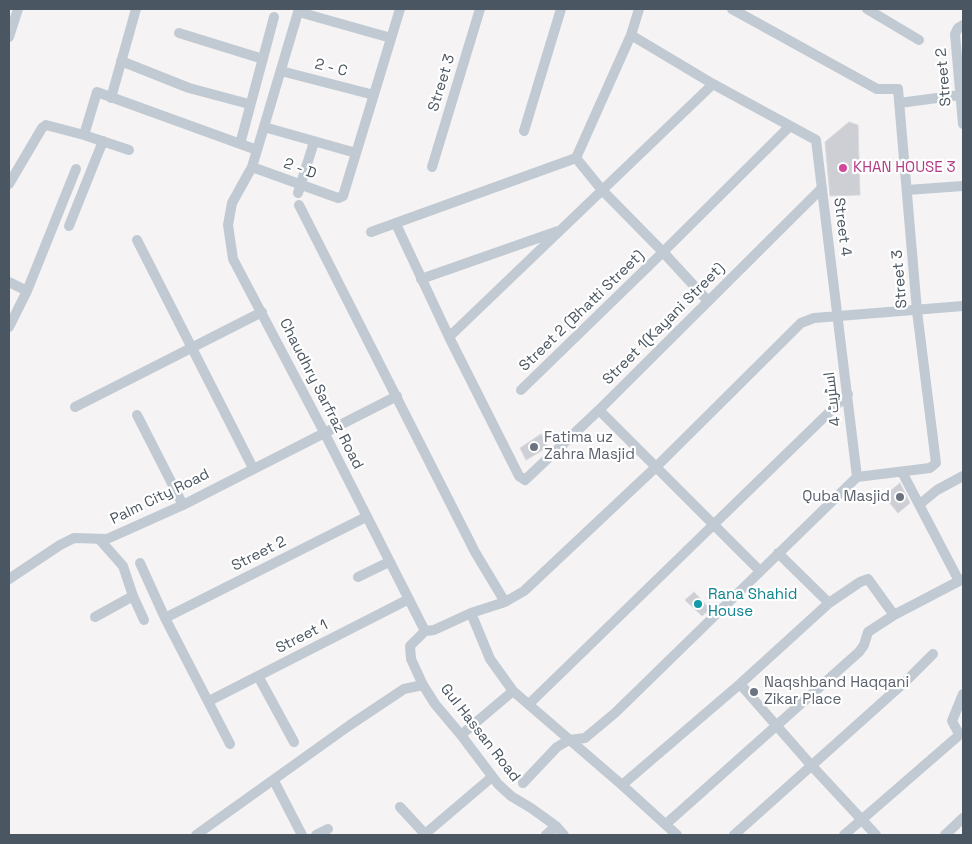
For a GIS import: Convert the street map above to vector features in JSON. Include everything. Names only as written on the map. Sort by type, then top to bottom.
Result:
[{"type":"street","points":[[111,98],[136,9]]},
{"type":"street","points":[[264,127],[356,153],[400,9]]},
{"type":"street","name":"Street 3","points":[[432,167],[480,9]]},
{"type":"street","points":[[524,131],[561,9]]},
{"type":"street","points":[[371,232],[576,158],[631,35],[639,9]]},
{"type":"street","points":[[732,9],[747,13]]},
{"type":"street","points":[[867,9],[919,40]]},
{"type":"street","points":[[299,10],[391,38]]},
{"type":"street","name":"Chaudhry Sarfraz Road","points":[[299,10],[252,167],[232,203],[228,225],[233,259],[426,631]]},
{"type":"street","points":[[9,37],[14,11]]},
{"type":"street","name":"Street 3","points":[[747,13],[877,89],[898,89],[918,311],[936,462],[930,468],[902,472]]},
{"type":"street","points":[[240,144],[274,18]]},
{"type":"street","name":"Street 2","points":[[961,27],[955,34],[963,124]]},
{"type":"street","points":[[179,33],[263,59]]},
{"type":"street","points":[[631,35],[789,127]]},
{"type":"street","points":[[121,60],[190,88],[249,104]]},
{"type":"street","name":"2 - C","points":[[281,71],[374,95]]},
{"type":"street","points":[[396,224],[449,337],[713,84]]},
{"type":"street","points":[[84,135],[97,92],[257,150]]},
{"type":"street","points":[[899,103],[960,95]]},
{"type":"street","points":[[9,184],[42,128],[46,125],[129,150]]},
{"type":"street","name":"Street 4","points":[[789,127],[816,140],[838,317]]},
{"type":"street","name":"Street 2 (Bhatti Street)","points":[[521,390],[789,127]]},
{"type":"street","points":[[69,226],[103,141]]},
{"type":"street","points":[[299,189],[314,142]]},
{"type":"street","name":"2 - D","points":[[252,167],[299,189],[338,198],[343,196],[356,153]]},
{"type":"street","points":[[576,158],[602,190],[663,252],[708,302]]},
{"type":"street","points":[[9,327],[26,291],[76,169]]},
{"type":"street","points":[[906,190],[963,186]]},
{"type":"street","name":"Street 1(Kayani Street)","points":[[449,337],[519,476],[525,480],[599,410],[822,188]]},
{"type":"street","points":[[299,205],[475,552],[505,602]]},
{"type":"street","points":[[421,279],[561,230]]},
{"type":"street","points":[[137,240],[253,468]]},
{"type":"street","points":[[9,282],[26,291]]},
{"type":"street","points":[[426,631],[434,630],[505,602],[529,586],[656,467],[801,323],[814,318],[963,306]]},
{"type":"street","points":[[76,407],[262,312]]},
{"type":"street","name":"اسٹریٹ 4","points":[[838,317],[857,477]]},
{"type":"street","points":[[528,704],[848,394]]},
{"type":"street","name":"Palm City Road","points":[[9,579],[60,545],[74,538],[107,539],[183,505],[397,396]]},
{"type":"street","points":[[599,410],[760,571]]},
{"type":"street","points":[[137,415],[183,505]]},
{"type":"street","points":[[523,783],[557,747],[569,740],[585,738],[615,712],[857,477],[902,472],[961,580],[894,615],[868,632],[864,645],[859,652],[666,824]]},
{"type":"street","points":[[920,504],[937,490],[963,476]]},
{"type":"street","name":"Street 2","points":[[165,618],[366,517]]},
{"type":"street","points":[[100,540],[123,566],[133,596],[144,620]]},
{"type":"street","points":[[778,553],[830,603]]},
{"type":"street","points":[[358,577],[390,562]]},
{"type":"street","points":[[140,563],[165,618],[230,744]]},
{"type":"street","points":[[622,785],[740,684],[830,603],[860,582],[868,579],[894,615]]},
{"type":"street","points":[[95,617],[133,596]]},
{"type":"street","name":"Street 1","points":[[209,701],[409,599]]},
{"type":"street","points":[[468,615],[490,659],[513,691],[622,785],[676,835]]},
{"type":"street","name":"Gul Hassan Road","points":[[426,631],[410,646],[412,659],[435,704],[492,777],[511,796],[532,808],[556,826],[564,835]]},
{"type":"street","points":[[734,835],[906,681],[933,654]]},
{"type":"street","points":[[258,676],[294,742]]},
{"type":"street","points":[[740,684],[876,835]]},
{"type":"street","points":[[196,835],[350,725],[404,689],[424,685]]},
{"type":"street","points":[[461,735],[513,691]]},
{"type":"street","points":[[844,835],[957,737],[958,734],[952,721],[963,694]]},
{"type":"street","points":[[400,807],[426,834],[492,777]]},
{"type":"street","points":[[274,781],[302,835]]},
{"type":"street","points":[[945,835],[963,818]]},
{"type":"street","points":[[546,835],[556,826]]},
{"type":"street","points":[[316,835],[328,829]]},
{"type":"building","name":"KHAN HOUSE 3","points":[[849,122],[858,125],[860,195],[830,196],[825,142]]},
{"type":"building","name":"Fatima uz Zahra Masjid","points":[[541,434],[548,447],[526,460],[520,448]]},
{"type":"building","name":"Quba Masjid","points":[[900,483],[910,503],[898,513],[884,496]]},
{"type":"building","name":"Rana Shahid House","points":[[694,592],[710,609],[702,616],[685,600]]},
{"type":"place","name":"KHAN HOUSE 3","points":[[843,168]]},
{"type":"place","name":"Fatima uz Zahra Masjid","points":[[534,447]]},
{"type":"place","name":"Quba Masjid","points":[[900,497]]},
{"type":"place","name":"Rana Shahid House","points":[[698,604]]},
{"type":"place","name":"Naqshband Haqqani Zikar Place","points":[[754,692]]}]
